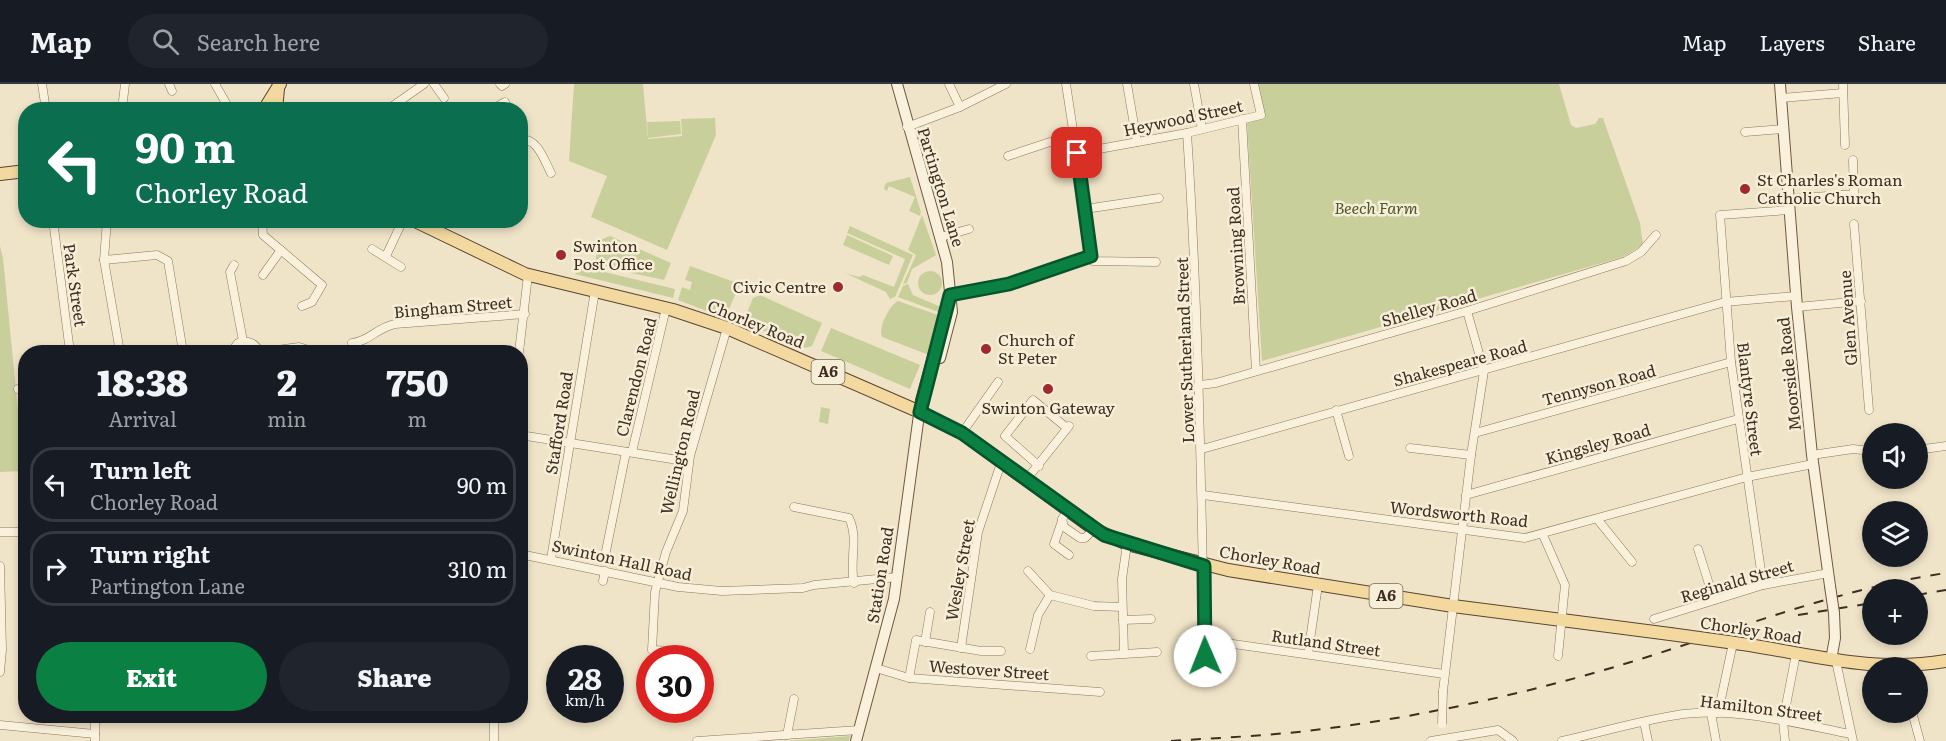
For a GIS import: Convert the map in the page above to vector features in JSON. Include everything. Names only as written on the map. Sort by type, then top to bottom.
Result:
[{"type":"main road","points":[[269,102],[279,84]]},
{"type":"main road","points":[[277,102],[279,84]]},
{"type":"main road","name":"Partington Lane","points":[[897,84],[907,128],[941,237],[949,270],[952,306],[950,325],[928,400],[920,412]]},
{"type":"main road","name":"Moorside Road","points":[[1780,84],[1796,302],[1813,459],[1834,613],[1833,661]]},
{"type":"main road","points":[[0,174],[18,172]]},
{"type":"main road","name":"Chorley Road","points":[[427,228],[528,275],[666,308],[727,328],[920,412],[962,433],[1026,480],[1065,515],[1127,544],[1204,566],[1318,585],[1453,606],[1730,642],[1833,661]]},
{"type":"main road","name":"Station Road","points":[[857,736],[898,577],[920,412]]},
{"type":"main road","name":"A6","points":[[1833,661],[1893,667],[1946,661]]},
{"type":"street","points":[[42,84],[45,102]]},
{"type":"street","points":[[123,101],[125,84]]},
{"type":"street","points":[[215,84],[225,102]]},
{"type":"street","points":[[398,102],[424,84]]},
{"type":"street","points":[[434,84],[444,98]]},
{"type":"street","points":[[500,84],[502,86],[505,84]]},
{"type":"street","points":[[949,84],[960,107]]},
{"type":"street","points":[[907,128],[960,107],[1003,84]]},
{"type":"street","points":[[1066,84],[1092,258]]},
{"type":"street","points":[[1127,84],[1141,142]]},
{"type":"street","points":[[1194,84],[1202,129]]},
{"type":"street","name":"Heywood Street","points":[[1077,153],[1187,133],[1260,115],[1254,84]]},
{"type":"street","points":[[1781,98],[1843,88],[1845,145]]},
{"type":"street","name":"Browning Road","points":[[1242,119],[1256,371]]},
{"type":"street","points":[[1745,132],[1783,129]]},
{"type":"street","name":"Lower Sutherland Street","points":[[1187,133],[1200,385],[1205,672]]},
{"type":"street","points":[[528,140],[537,146],[551,173]]},
{"type":"street","points":[[1008,156],[1050,142],[1075,143]]},
{"type":"street","points":[[1788,205],[1854,194],[1853,160]]},
{"type":"street","points":[[1085,209],[1160,198]]},
{"type":"street","name":"Blantyre Street","points":[[1763,585],[1731,362],[1720,215],[1788,205]]},
{"type":"street","name":"Glen Avenue","points":[[1854,224],[1869,410]]},
{"type":"street","name":"Park Street","points":[[54,228],[69,345]]},
{"type":"street","points":[[106,228],[104,260],[119,345]]},
{"type":"street","points":[[263,228],[263,235],[322,285],[312,302],[302,306]]},
{"type":"street","points":[[386,256],[400,228]]},
{"type":"street","points":[[434,232],[436,228]]},
{"type":"street","points":[[941,237],[969,229]]},
{"type":"street","name":"Shelley Road","points":[[1200,385],[1216,383],[1467,311],[1626,261],[1641,252],[1656,235]]},
{"type":"street","points":[[372,249],[401,267]]},
{"type":"street","points":[[263,275],[281,250]]},
{"type":"street","points":[[104,260],[157,255],[168,261],[182,345]]},
{"type":"street","points":[[950,297],[1009,284],[1092,258],[1156,262]]},
{"type":"street","points":[[234,265],[230,272],[243,341]]},
{"type":"street","points":[[520,345],[528,275]]},
{"type":"street","name":"Stafford Road","points":[[551,558],[595,291]]},
{"type":"street","name":"Shakespeare Road","points":[[1202,448],[1725,302],[1861,301]]},
{"type":"street","name":"Clarendon Road","points":[[603,581],[605,556],[629,452],[666,308]]},
{"type":"street","points":[[1445,740],[1442,724],[1444,674],[1471,455],[1484,371],[1467,311]]},
{"type":"street","name":"Bingham Street","points":[[352,343],[366,339],[382,327],[396,324],[525,314]]},
{"type":"street","name":"Wellington Road","points":[[652,645],[655,592],[666,552],[683,511],[690,456],[727,328]]},
{"type":"street","points":[[237,345],[243,341],[254,345]]},
{"type":"street","name":"Tennyson Road","points":[[1474,433],[1731,362]]},
{"type":"street","points":[[962,433],[998,382]]},
{"type":"street","points":[[1026,480],[1039,465],[1068,427],[1034,400],[1005,436],[1039,465]]},
{"type":"street","points":[[1336,410],[1349,456]]},
{"type":"street","name":"Kingsley Road","points":[[1466,495],[1738,419]]},
{"type":"street","points":[[528,436],[678,460]]},
{"type":"street","points":[[1928,448],[1946,446]]},
{"type":"street","points":[[1410,448],[1471,455]]},
{"type":"street","name":"Wordsworth Road","points":[[1203,495],[1525,538],[1598,520],[1813,459],[1853,449],[1862,450]]},
{"type":"street","name":"Wesley Street","points":[[961,648],[978,532],[1001,463]]},
{"type":"street","points":[[794,507],[849,518],[854,531],[851,561],[854,583]]},
{"type":"street","points":[[1065,515],[1053,544],[1069,555]]},
{"type":"street","points":[[1598,520],[1632,562]]},
{"type":"street","points":[[0,532],[18,532]]},
{"type":"street","points":[[1543,535],[1564,579],[1558,656]]},
{"type":"street","points":[[1124,653],[1122,579],[1127,544]]},
{"type":"street","points":[[1698,549],[1713,600]]},
{"type":"street","name":"Swinton Hall Road","points":[[528,555],[551,558],[678,587],[722,591],[768,591],[898,577]]},
{"type":"street","points":[[0,566],[0,672]]},
{"type":"street","points":[[1028,571],[1050,595],[1095,606],[1122,607]]},
{"type":"street","name":"Reginald Street","points":[[1654,619],[1763,585],[1829,573]]},
{"type":"street","points":[[1308,654],[1318,585]]},
{"type":"street","points":[[1030,649],[1038,615],[1050,595]]},
{"type":"street","points":[[926,642],[930,612]]},
{"type":"street","points":[[1123,620],[1152,619]]},
{"type":"street","points":[[909,678],[916,640],[981,651],[1001,651]]},
{"type":"street","name":"Rutland Street","points":[[1204,640],[1444,674]]},
{"type":"street","points":[[1716,741],[1714,713],[1730,642]]},
{"type":"street","points":[[1091,656],[1157,652]]},
{"type":"street","points":[[1785,741],[1783,721],[1796,654]]},
{"type":"street","points":[[1833,661],[1852,738]]},
{"type":"street","name":"Westover Street","points":[[876,668],[909,678],[1100,692]]},
{"type":"street","points":[[787,735],[794,699]]},
{"type":"street","name":"Hamilton Street","points":[[1562,741],[1683,714],[1714,713],[1783,721],[1852,738]]},
{"type":"street","points":[[1644,722],[1648,741]]},
{"type":"street","points":[[494,723],[494,741]]},
{"type":"street","points":[[1915,723],[1920,741]]},
{"type":"street","points":[[0,725],[95,738]]},
{"type":"street","points":[[1431,741],[1498,730],[1513,741]]},
{"type":"street","points":[[698,741],[787,735],[857,736]]},
{"type":"green space","points":[[574,84],[643,84],[648,139],[682,136],[681,119],[715,118],[716,135],[667,250],[591,217],[607,176],[569,161]]},
{"type":"green space","name":"Beech Farm","points":[[1258,84],[1559,84],[1571,125],[1576,128],[1595,124],[1599,118],[1603,118],[1640,223],[1643,245],[1623,257],[1262,361],[1247,124],[1264,117]]},
{"type":"green space","points":[[680,121],[681,134],[648,138],[647,122]]},
{"type":"green space","points":[[910,177],[921,212],[920,216],[909,211],[915,197],[889,186],[887,191],[884,189],[886,183]]},
{"type":"green space","points":[[922,215],[936,255],[912,269],[907,283],[903,284],[916,255],[908,250]]},
{"type":"green space","points":[[850,226],[913,255],[895,297],[890,299],[886,292],[845,273],[859,277],[863,275],[894,287],[905,259],[847,233]]},
{"type":"green space","points":[[847,235],[893,256],[889,265],[843,245]]},
{"type":"green space","points":[[610,236],[671,263],[664,280],[594,265],[600,240]]},
{"type":"green space","points":[[0,246],[18,410],[18,471],[0,472]]},
{"type":"green space","points":[[690,266],[740,284],[729,309],[722,317],[678,300],[682,287],[690,290],[692,282],[685,280]]},
{"type":"green space","points":[[581,267],[675,289],[673,298],[575,274]]},
{"type":"green space","points":[[930,271],[938,275],[942,283],[938,291],[930,295],[922,291],[918,283],[922,275]]},
{"type":"green space","points":[[908,284],[913,295],[941,307],[941,313],[898,297],[903,286]]},
{"type":"green space","points":[[760,295],[822,323],[812,346],[806,348],[749,325],[746,315],[753,298]]},
{"type":"green space","points":[[898,301],[941,316],[929,355],[882,337],[885,317]]},
{"type":"green space","points":[[831,328],[920,365],[910,389],[821,351]]},
{"type":"green space","points":[[821,407],[830,409],[828,424],[819,422]]},
{"type":"green space","points":[[850,736],[849,741],[786,741]]},
{"type":"railway","points":[[1171,741],[1256,736],[1348,726],[1470,704],[1591,674],[1865,589],[1946,573]]},
{"type":"railway","points":[[1928,593],[1946,590]]},
{"type":"railway","points":[[1798,615],[1862,605]]},
{"type":"place","name":"St Charles's Roman Catholic Church","points":[[1745,189]]},
{"type":"place","name":"Swinton Post Office","points":[[561,255]]},
{"type":"place","name":"Civic Centre","points":[[838,287]]},
{"type":"place","name":"Church of St Peter","points":[[986,349]]},
{"type":"place","name":"Swinton Gateway","points":[[1048,389]]},
{"type":"route","points":[[1077,153],[1091,256],[1009,284],[950,295],[921,400],[920,412],[962,433],[1104,535],[1117,541],[1204,566],[1205,656]]}]
